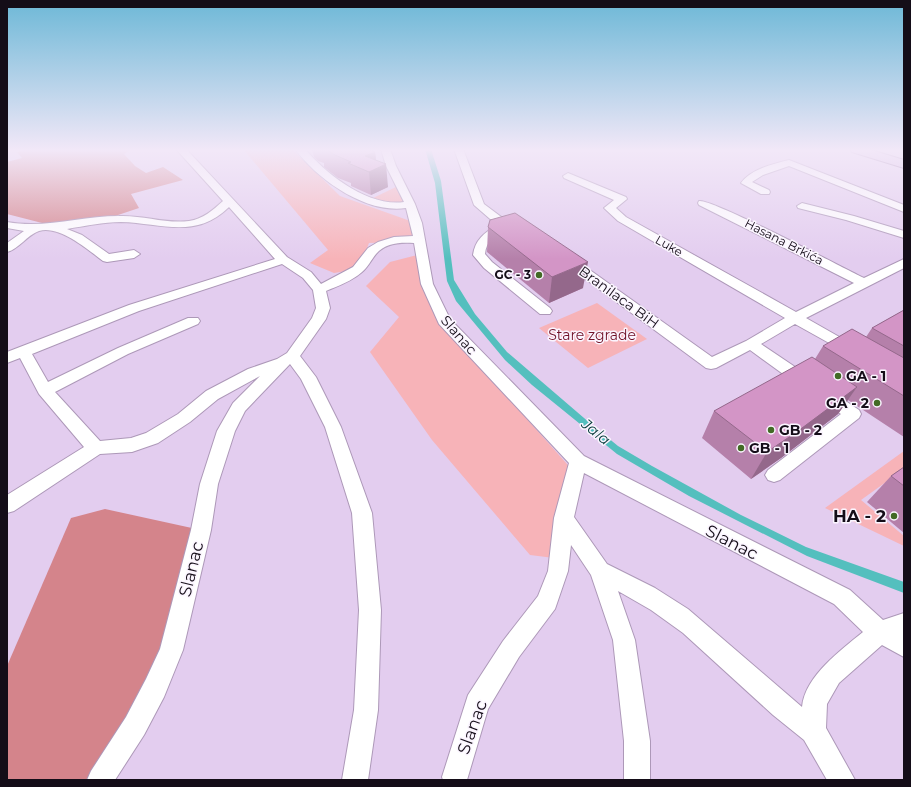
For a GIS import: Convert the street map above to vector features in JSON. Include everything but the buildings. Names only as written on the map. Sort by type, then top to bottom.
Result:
[{"type":"street","points":[[215,186],[284,260],[307,275],[319,289],[344,279],[359,269],[374,249],[383,244],[412,239],[419,241]]},
{"type":"street","points":[[344,186],[361,196],[389,205],[410,204]]},
{"type":"street","name":"Slanac","points":[[401,186],[410,204],[416,222],[427,284],[444,321],[578,461],[747,550],[842,597],[880,632],[904,645]]},
{"type":"street","points":[[471,186],[478,205],[504,225],[527,230]]},
{"type":"street","name":"Luke","points":[[591,186],[622,199],[609,208],[622,218],[796,318]]},
{"type":"street","points":[[752,186],[765,192]]},
{"type":"street","points":[[846,186],[904,209]]},
{"type":"street","points":[[7,225],[36,228],[122,219],[173,225],[189,224],[200,222],[210,217],[229,201]]},
{"type":"street","name":"Hasana Brkića","points":[[703,203],[864,283]]},
{"type":"street","points":[[802,206],[850,218],[904,235]]},
{"type":"street","points":[[504,225],[487,236],[479,246],[479,255],[488,265],[545,311]]},
{"type":"street","points":[[49,226],[78,237],[107,258],[134,254]]},
{"type":"street","points":[[7,248],[36,228]]},
{"type":"street","name":"Branilaca BiH","points":[[558,253],[711,364],[751,344]]},
{"type":"street","points":[[7,358],[134,308],[284,260]]},
{"type":"street","points":[[774,474],[853,414],[751,344],[796,318],[904,264]]},
{"type":"street","name":"Slanac","points":[[100,780],[135,726],[155,688],[171,650],[201,530],[209,484],[226,431],[239,407],[287,359],[319,318],[323,308],[319,289]]},
{"type":"street","points":[[796,318],[863,356]]},
{"type":"street","points":[[45,390],[122,351],[194,322]]},
{"type":"street","points":[[24,352],[45,390],[67,417],[96,448]]},
{"type":"street","points":[[7,505],[96,448],[132,445],[152,438],[184,418],[212,395],[229,385],[287,359],[308,377],[333,427],[362,513],[369,617],[366,710],[355,780]]},
{"type":"street","name":"Slanac","points":[[455,777],[477,704],[511,650],[547,602],[558,571],[564,518],[578,461]]},
{"type":"street","points":[[564,518],[600,571],[624,640],[637,742],[636,780]]},
{"type":"street","points":[[600,571],[646,594],[690,624],[784,710],[813,730],[842,780]]},
{"type":"street","points":[[813,730],[815,701],[831,675],[880,632],[904,624]]},
{"type":"green space","points":[[274,186],[330,186],[340,196],[416,223],[419,241],[369,243],[359,269],[334,273],[310,263],[328,250]]},
{"type":"green space","points":[[398,186],[406,199],[403,205],[371,199]]},
{"type":"green space","points":[[421,254],[446,328],[575,473],[554,558],[530,555],[432,440],[370,352],[399,317],[366,286],[390,262]]},
{"type":"green space","name":"Stare zgrade","points":[[597,303],[647,339],[588,368],[539,328]]},
{"type":"green space","points":[[904,451],[904,469],[861,500],[904,536],[904,546],[825,508]]},
{"type":"shaded area","points":[[7,186],[162,186],[131,194],[139,208],[115,216],[46,224],[7,214]]},
{"type":"shaded area","points":[[105,509],[201,530],[171,650],[100,780],[7,780],[7,666],[71,518]]},
{"type":"water","name":"Jala","points":[[435,186],[442,186],[454,280],[475,314],[507,352],[618,446],[741,515],[806,547],[904,582],[904,593],[807,556],[689,496],[617,454],[532,385],[505,360],[456,301],[447,281]]},
{"type":"place","name":"GC - 3","points":[[539,275]]},
{"type":"place","name":"GA - 1","points":[[838,376]]},
{"type":"place","name":"GA - 2","points":[[877,403]]},
{"type":"place","name":"GB - 2","points":[[771,430]]},
{"type":"place","name":"GB - 1","points":[[741,448]]},
{"type":"place","name":"HA - 2","points":[[894,516]]}]
